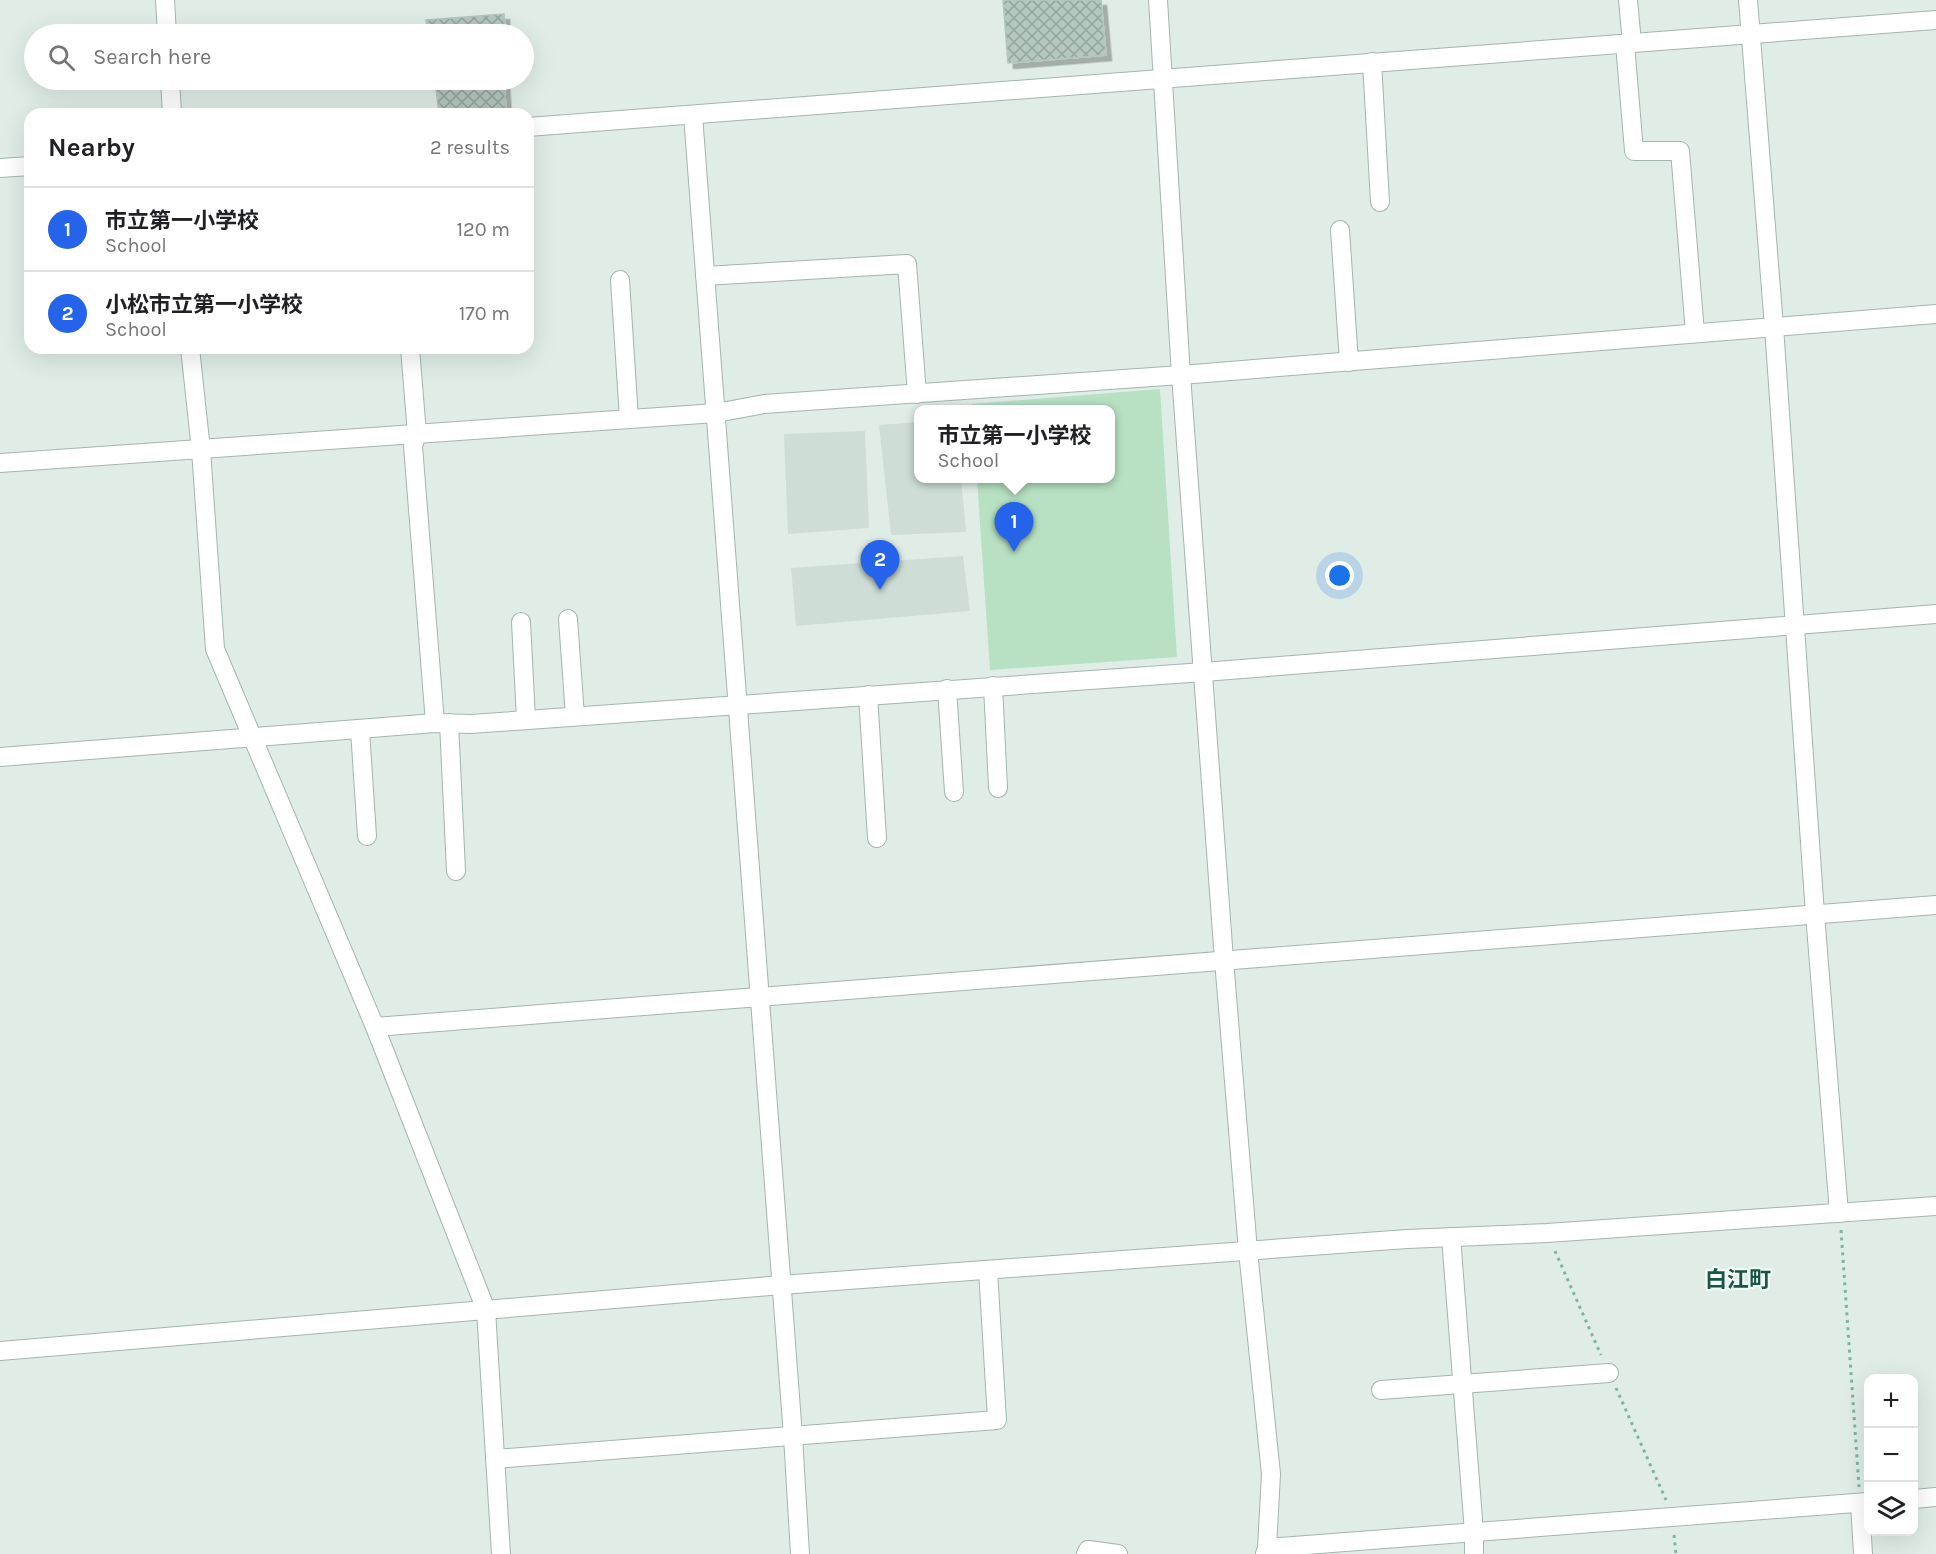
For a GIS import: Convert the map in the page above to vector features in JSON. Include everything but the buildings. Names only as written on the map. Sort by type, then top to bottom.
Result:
[{"type":"street","points":[[165,0],[167,24]]},
{"type":"street","points":[[1158,0],[1181,375],[1224,960],[1248,1251],[1270,1474],[1266,1551],[1474,1532],[1864,1503],[1863,1554]]},
{"type":"street","points":[[1628,0],[1634,151],[1680,151],[1695,333]]},
{"type":"street","points":[[1748,0],[1839,1213]]},
{"type":"street","points":[[534,127],[1936,20]]},
{"type":"street","points":[[1372,62],[1380,202]]},
{"type":"street","points":[[171,90],[172,108]]},
{"type":"street","points":[[693,115],[800,1554]]},
{"type":"street","points":[[0,168],[24,166]]},
{"type":"street","points":[[1340,230],[1349,362]]},
{"type":"street","points":[[705,276],[907,264],[917,394]]},
{"type":"street","points":[[620,280],[629,419]]},
{"type":"street","points":[[0,463],[716,413],[764,404],[1181,375],[1936,314]]},
{"type":"street","points":[[191,354],[201,450],[215,649],[375,1028],[486,1310],[501,1554]]},
{"type":"street","points":[[410,354],[417,434],[413,446],[456,871]]},
{"type":"street","points":[[0,757],[442,723],[575,716],[1204,672],[1936,614]]},
{"type":"street","points":[[568,619],[575,716]]},
{"type":"street","points":[[521,622],[526,719]]},
{"type":"street","points":[[993,686],[998,788]]},
{"type":"street","points":[[947,689],[954,792]]},
{"type":"street","points":[[868,695],[877,838]]},
{"type":"street","points":[[360,730],[367,836]]},
{"type":"street","points":[[375,1028],[1936,905]]},
{"type":"street","points":[[0,1351],[781,1285],[1451,1237],[1547,1233],[1936,1206]]},
{"type":"street","points":[[1451,1237],[1474,1554]]},
{"type":"street","points":[[495,1458],[997,1420],[988,1270]]},
{"type":"street","points":[[1381,1390],[1609,1373]]},
{"type":"street","points":[[1918,1499],[1936,1497]]},
{"type":"street","points":[[1086,1554],[1088,1550],[1119,1554]]},
{"type":"path","points":[[1839,1213],[1864,1503]]},
{"type":"shaded area","points":[[914,422],[914,483],[961,483],[966,532],[891,535],[879,425]]},
{"type":"shaded area","points":[[865,431],[869,528],[788,534],[784,434]]},
{"type":"shaded area","points":[[963,556],[970,611],[796,626],[791,568]]},
{"type":"green space","points":[[1160,389],[1177,657],[990,670],[977,483],[1115,483],[1115,405],[972,404]]},
{"type":"place","name":"市立第一小学校","points":[[1014,552]]},
{"type":"place","name":"小松市立第一小学校","points":[[880,590]]},
{"type":"district","name":"白江町","points":[[1738,1280]]}]
